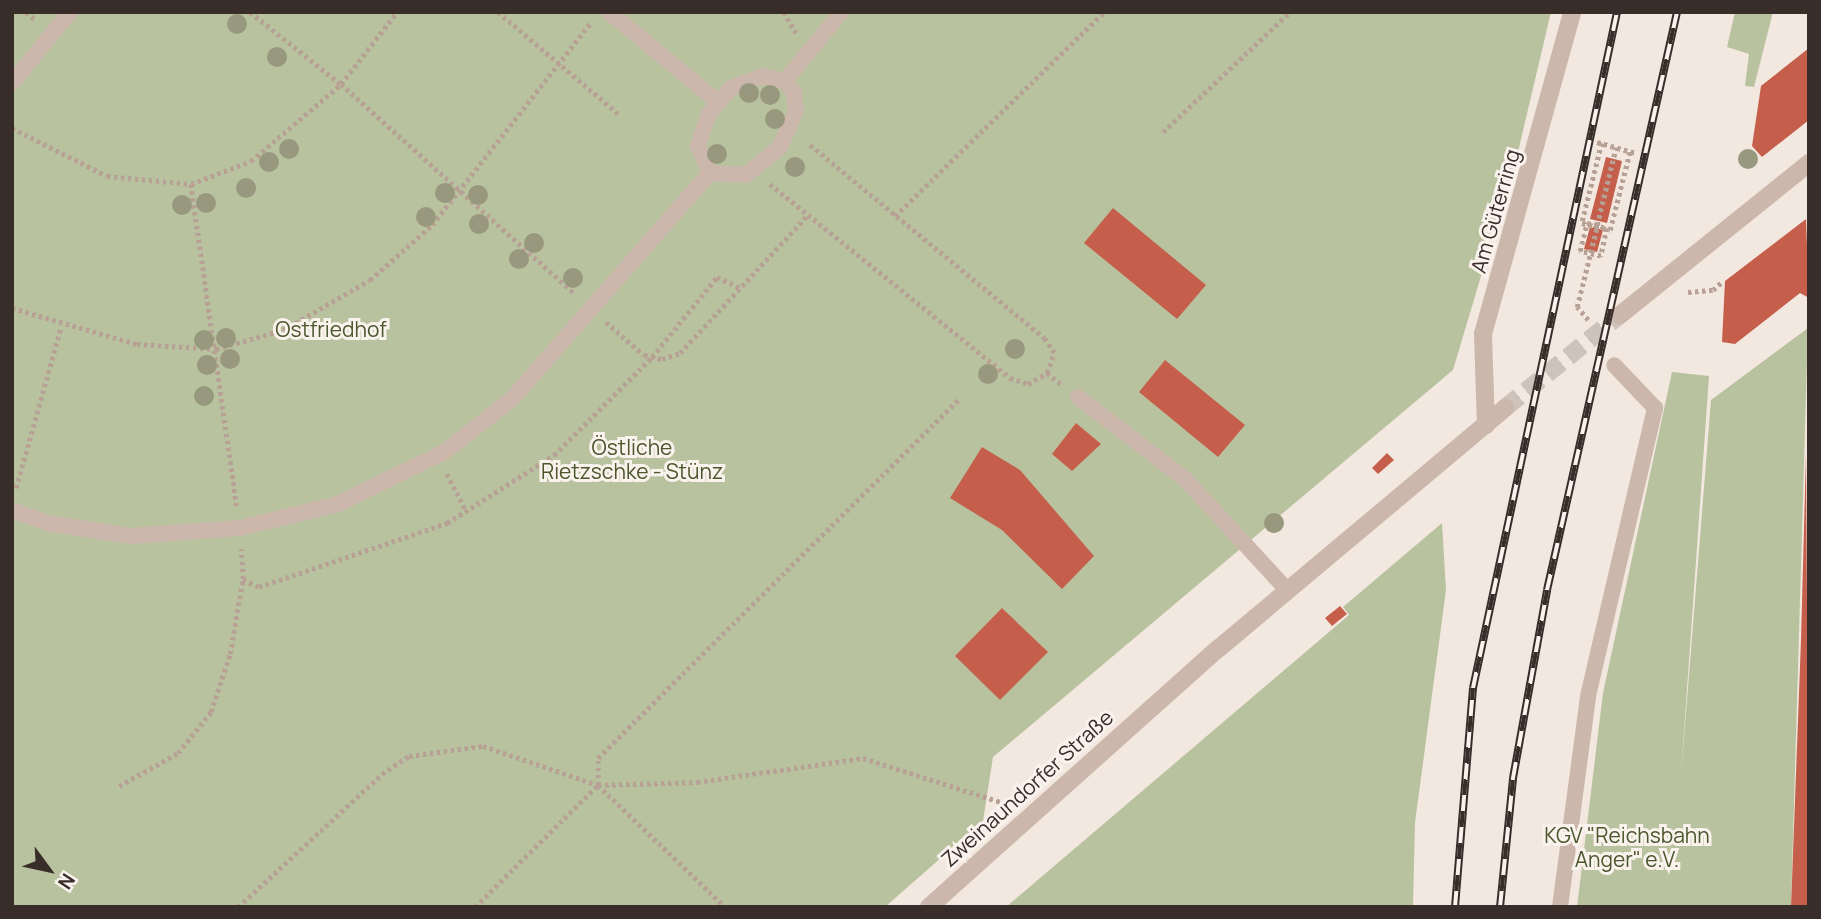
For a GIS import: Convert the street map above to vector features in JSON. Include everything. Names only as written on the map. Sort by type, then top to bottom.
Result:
[{"type":"street","name":"Am Güterring","points":[[1486,425],[1483,334],[1572,12]]},
{"type":"street","points":[[1620,315],[1809,163]]},
{"type":"street","name":"Zweinaundorfer Straße","points":[[929,907],[1155,703],[1505,408]]},
{"type":"lane","points":[[12,83],[70,12]]},
{"type":"lane","points":[[608,12],[717,101]]},
{"type":"lane","points":[[785,81],[841,12]]},
{"type":"lane","points":[[710,173],[699,135],[717,101],[745,79],[785,81]]},
{"type":"lane","points":[[710,173],[738,177],[753,171],[790,129],[796,111],[785,81]]},
{"type":"lane","points":[[12,510],[47,523],[131,536],[240,528],[338,504],[438,455],[511,400],[710,173]]},
{"type":"lane","points":[[1560,907],[1588,696],[1655,408],[1614,365]]},
{"type":"lane","points":[[1079,397],[1185,479],[1287,590]]},
{"type":"path","points":[[250,12],[341,84],[584,302]]},
{"type":"path","points":[[12,128],[107,176],[191,184],[251,161],[341,84],[397,12]]},
{"type":"path","points":[[498,12],[620,115]]},
{"type":"path","points":[[12,308],[61,327],[137,344],[216,349],[283,330],[346,298],[432,225],[598,12]]},
{"type":"path","points":[[895,216],[1104,12]]},
{"type":"path","points":[[1163,132],[1290,12]]},
{"type":"path","points":[[753,171],[1010,378],[1028,384],[1047,373],[1054,353],[1045,339],[790,129]]},
{"type":"path","points":[[1616,148],[1600,143],[1582,223],[1597,226],[1607,228],[1601,256],[1580,251],[1583,241],[1587,223],[1597,226],[1610,230],[1633,152],[1616,148]]},
{"type":"path","points":[[1588,320],[1577,307],[1616,148]]},
{"type":"path","points":[[191,184],[240,528]]},
{"type":"path","points":[[601,317],[652,357],[680,353],[808,215]]},
{"type":"path","points":[[119,786],[178,753],[211,712],[243,579],[259,587],[466,510],[554,455],[652,357],[717,276],[741,288]]},
{"type":"path","points":[[1713,290],[1722,282]]},
{"type":"path","points":[[12,503],[61,327]]},
{"type":"path","points":[[475,907],[597,785],[598,758],[959,399]]},
{"type":"path","points":[[438,455],[466,510]]},
{"type":"path","points":[[238,907],[314,831],[409,756],[483,746],[597,785],[697,782],[863,758],[1035,811]]},
{"type":"path","points":[[597,785],[725,907]]},
{"type":"green space","name":"Östliche Rietzschke - Stünz","points":[[12,12],[1551,12],[1518,152],[1453,370],[993,757],[983,821],[885,907],[12,907]]},
{"type":"green space","points":[[1735,12],[1773,12],[1754,87],[1745,86],[1749,54],[1727,47]]},
{"type":"green space","name":"KGV \"Reichsbahn Anger\" e.V.","points":[[1808,328],[1791,907],[1577,907],[1603,693],[1672,372],[1709,376],[1681,775],[1711,400]]},
{"type":"green space","points":[[1442,523],[1446,590],[1415,823],[1413,907],[1006,907],[1349,615],[1343,607]]},
{"type":"building","points":[[1809,48],[1809,120],[1762,157],[1752,146],[1761,86]]},
{"type":"building","points":[[1606,157],[1622,161],[1607,223],[1590,219]]},
{"type":"building","points":[[1113,208],[1206,285],[1177,319],[1084,243]]},
{"type":"building","points":[[1806,219],[1809,298],[1800,293],[1735,344],[1722,342],[1725,281]]},
{"type":"building","points":[[1590,227],[1603,230],[1597,252],[1584,249]]},
{"type":"building","points":[[1165,360],[1245,425],[1218,457],[1139,392]]},
{"type":"building","points":[[1076,423],[1101,444],[1072,471],[1052,454]]},
{"type":"building","points":[[982,447],[1020,470],[1094,556],[1062,589],[1002,530],[950,498]]},
{"type":"building","points":[[1387,453],[1394,460],[1378,474],[1372,468]]},
{"type":"building","points":[[1806,453],[1809,907],[1791,907],[1801,640]]},
{"type":"building","points":[[1340,606],[1347,614],[1332,626],[1325,618]]},
{"type":"building","points":[[1002,608],[1048,652],[1000,700],[955,656]]},
{"type":"tunnel","points":[[1505,408],[1620,315]]},
{"type":"railway","points":[[1455,907],[1473,688],[1617,12]]},
{"type":"railway","points":[[1500,907],[1513,778],[1547,590],[1677,12]]},
{"type":"park label","name":"Ostfriedhof","points":[[331,329]]}]
